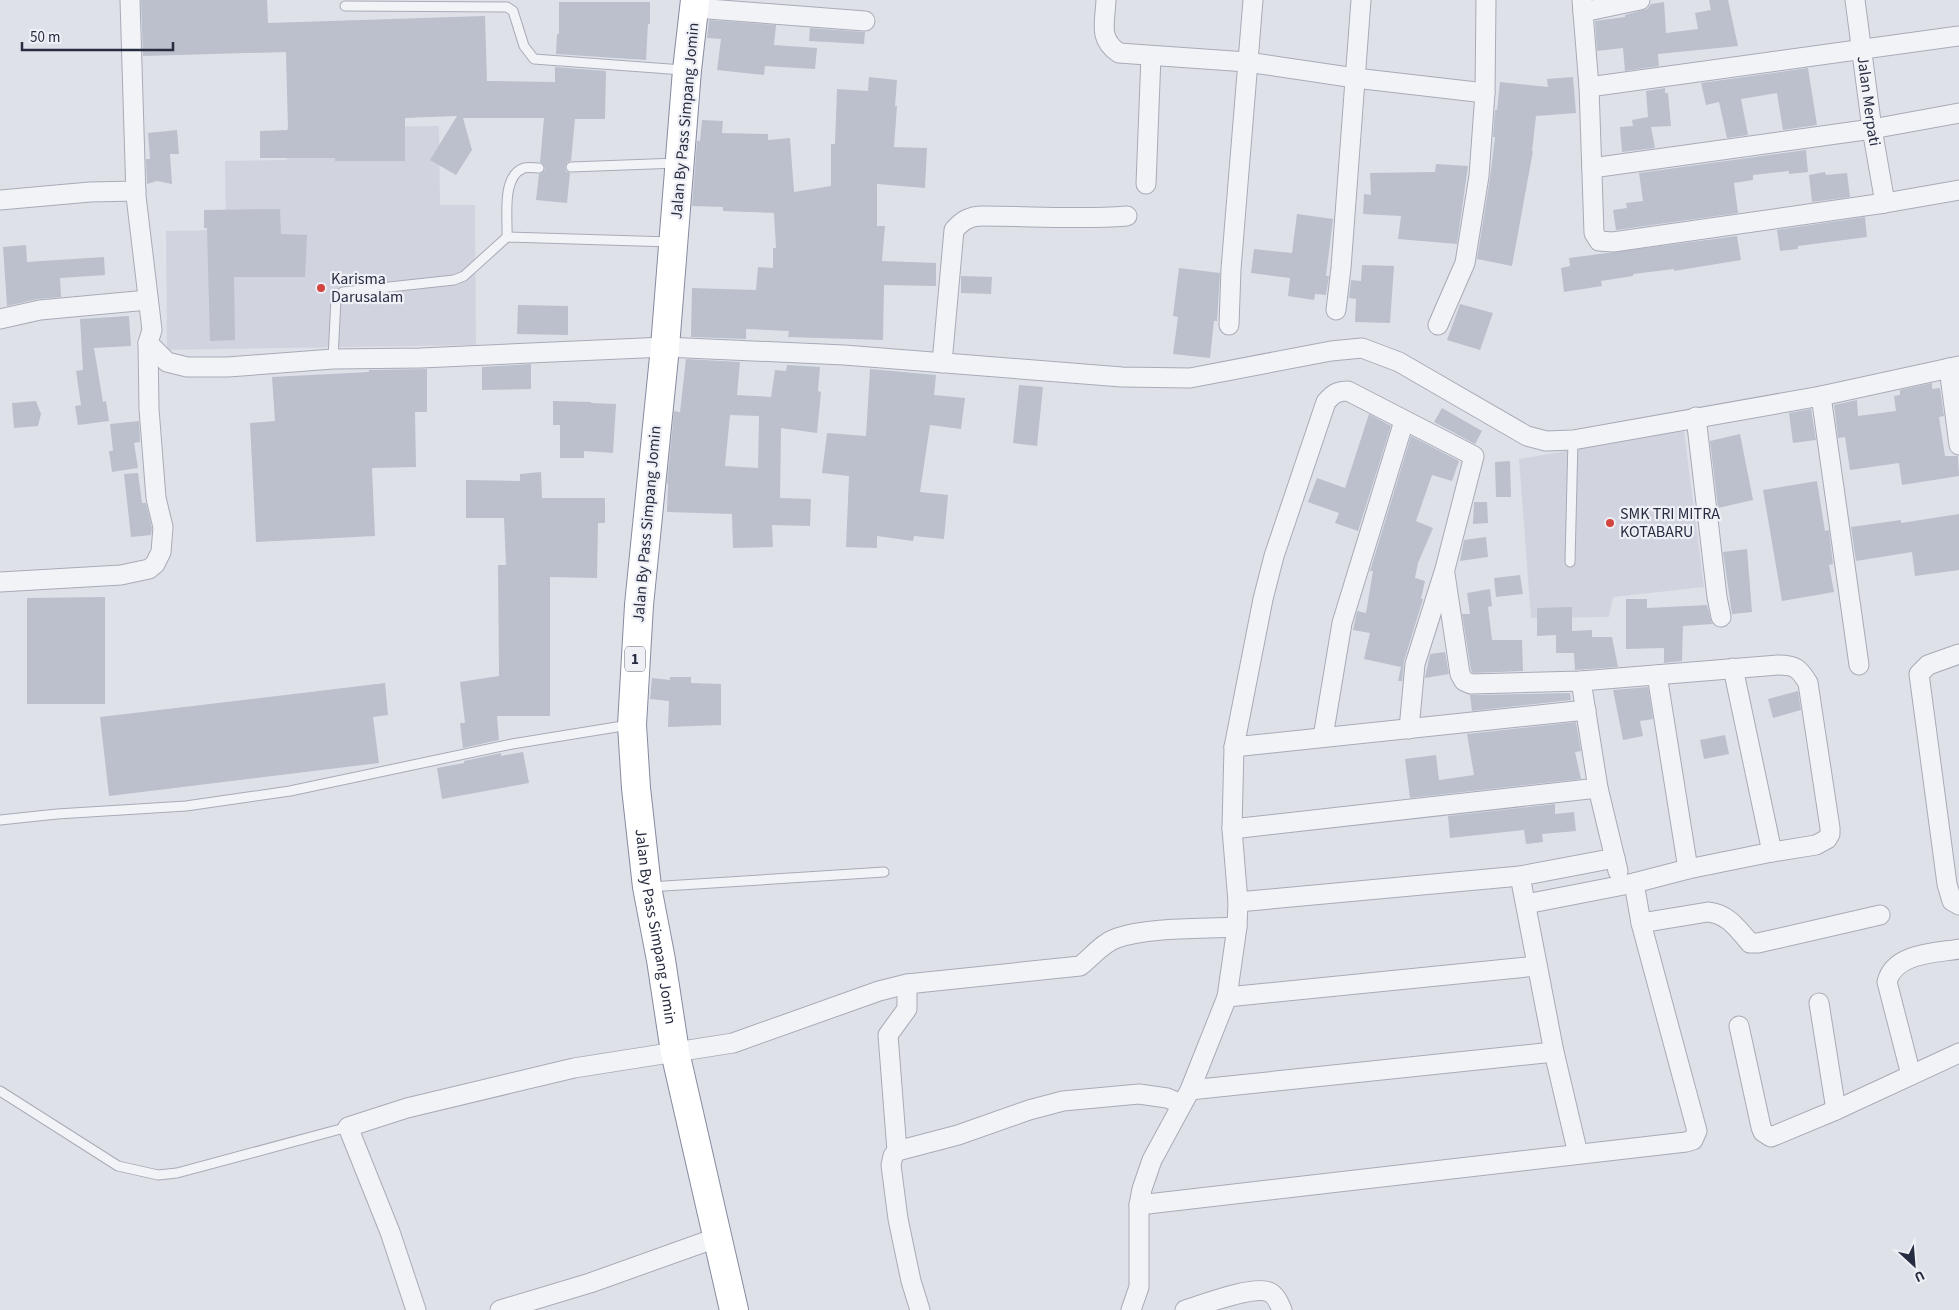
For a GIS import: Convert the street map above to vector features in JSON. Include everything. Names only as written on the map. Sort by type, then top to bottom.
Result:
[{"type":"highway","name":"Jalan By Pass Simpang Jomin","points":[[695,4],[665,347],[639,604],[632,725],[636,788],[647,887],[661,960],[675,1052],[734,1310]]},
{"type":"street","points":[[0,582],[122,575],[149,569],[155,564],[161,552],[163,526],[156,498],[149,409],[148,343],[152,330],[136,191],[130,0]]},
{"type":"street","points":[[1106,0],[1105,40],[1110,47],[1119,53],[1247,62],[1355,78],[1485,93]]},
{"type":"street","points":[[1229,324],[1232,260],[1253,0]]},
{"type":"street","points":[[1336,310],[1341,268],[1361,0]]},
{"type":"street","points":[[1438,325],[1465,263],[1479,176],[1485,93],[1486,0]]},
{"type":"street","points":[[1640,0],[1582,6],[1589,87],[1594,232],[1597,240],[1604,242],[1885,203],[1959,190]]},
{"type":"street","name":"Jalan Merpati","points":[[1855,0],[1860,49],[1885,203]]},
{"type":"street","points":[[695,4],[865,21]]},
{"type":"street","points":[[1589,87],[1959,36]]},
{"type":"street","points":[[1146,184],[1151,56]]},
{"type":"street","points":[[1592,168],[1872,129],[1959,113]]},
{"type":"street","points":[[0,200],[90,192],[136,191]]},
{"type":"street","points":[[942,363],[954,230],[962,222],[972,216],[1080,216],[1097,219],[1127,216]]},
{"type":"street","points":[[0,319],[40,310],[148,300]]},
{"type":"street","points":[[148,343],[168,362],[187,367],[228,367],[333,359],[421,358],[665,347],[844,355],[1122,377],[1190,378],[1331,351],[1362,348],[1399,362],[1527,436],[1546,441],[1573,440],[1821,396],[1954,367],[1959,444]]},
{"type":"street","points":[[1131,1310],[1139,1287],[1139,1204],[1142,1189],[1152,1160],[1186,1097],[1227,997],[1237,927],[1238,902],[1232,829],[1234,747],[1263,599],[1274,556],[1326,402],[1336,393],[1348,391],[1474,456],[1445,569],[1415,664],[1409,728]]},
{"type":"street","points":[[1821,396],[1859,665]]},
{"type":"street","points":[[1696,417],[1721,617]]},
{"type":"street","points":[[1323,737],[1342,623],[1404,421]]},
{"type":"street","points":[[1445,569],[1460,674],[1464,681],[1471,684],[1580,681],[1787,665],[1795,667],[1802,673],[1808,683],[1830,834],[1827,839],[1816,845],[1772,852],[1628,884],[1526,904]]},
{"type":"street","points":[[1959,654],[1928,664],[1919,674],[1947,884],[1952,901],[1959,905]]},
{"type":"street","points":[[1733,668],[1772,852]]},
{"type":"street","points":[[1657,675],[1688,870]]},
{"type":"street","points":[[1139,1204],[1693,1140],[1697,1134],[1641,923],[1628,884],[1615,858],[1598,788],[1580,681]]},
{"type":"street","points":[[1234,747],[1586,710]]},
{"type":"street","points":[[1232,829],[1598,788]]},
{"type":"street","points":[[1238,902],[1520,876],[1615,858]]},
{"type":"street","points":[[1520,876],[1554,1052],[1578,1154]]},
{"type":"street","points":[[1641,923],[1708,912],[1725,917],[1750,943],[1758,943],[1880,915]]},
{"type":"street","points":[[416,1310],[390,1232],[348,1127],[408,1108],[574,1068],[733,1043],[879,991],[907,984],[1080,966],[1093,957],[1102,946],[1116,938],[1146,932],[1237,927]]},
{"type":"street","points":[[1911,1075],[1887,982],[1889,975],[1898,964],[1912,958],[1959,949]]},
{"type":"street","points":[[1227,997],[1537,966]]},
{"type":"street","points":[[907,984],[907,1009],[888,1035],[896,1151],[891,1165],[898,1219],[911,1281],[920,1310]]},
{"type":"street","points":[[1819,1003],[1836,1110]]},
{"type":"street","points":[[1738,1026],[1761,1127],[1767,1136],[1771,1137],[1836,1110],[1959,1052]]},
{"type":"street","points":[[896,1151],[958,1135],[1029,1110],[1063,1101],[1139,1094],[1167,1098],[1186,1097],[1554,1052]]},
{"type":"street","points":[[500,1310],[590,1284],[716,1238]]},
{"type":"street","points":[[1184,1310],[1248,1291],[1260,1290],[1274,1295],[1282,1310]]},
{"type":"lane","points":[[345,6],[506,7],[513,11],[524,46],[534,59],[688,70]]},
{"type":"lane","points":[[571,167],[680,162]]},
{"type":"lane","points":[[507,237],[508,184],[515,174],[524,168],[539,168]]},
{"type":"lane","points":[[333,359],[336,298],[343,292],[454,280],[464,276],[507,237],[674,242]]},
{"type":"lane","points":[[1570,562],[1573,440]]},
{"type":"lane","points":[[0,820],[57,814],[186,806],[290,791],[512,744],[632,725]]},
{"type":"lane","points":[[647,887],[884,872]]},
{"type":"lane","points":[[0,1091],[118,1166],[158,1175],[177,1173],[348,1127]]},
{"type":"shaded area","name":"Karisma Darusalam","points":[[439,126],[440,205],[475,205],[476,345],[167,350],[166,231],[226,230],[225,161],[287,160],[287,128]]},
{"type":"shaded area","name":"SMK TRI MITRA KOTABARU","points":[[1684,431],[1704,587],[1613,597],[1609,617],[1531,618],[1519,459]]},
{"type":"building","points":[[141,0],[267,0],[268,23],[485,16],[487,81],[555,82],[555,67],[606,71],[605,119],[575,119],[571,161],[567,162],[565,167],[566,171],[570,173],[567,203],[536,200],[539,174],[545,169],[544,165],[540,162],[544,118],[463,118],[472,150],[456,175],[430,160],[457,116],[405,118],[405,161],[335,161],[335,158],[260,158],[260,131],[288,130],[286,52],[143,56]]},
{"type":"building","points":[[1709,0],[1728,0],[1738,46],[1658,54],[1659,66],[1625,71],[1623,48],[1597,51],[1595,21],[1625,17],[1625,15],[1647,9],[1651,4],[1664,2],[1666,33],[1698,29],[1695,13],[1711,10]]},
{"type":"building","points":[[559,2],[650,2],[650,24],[648,24],[646,60],[556,54],[557,34],[559,34]]},
{"type":"building","points":[[709,20],[776,25],[774,45],[817,48],[815,69],[765,66],[764,75],[717,70],[721,39],[707,38]]},
{"type":"building","points":[[810,28],[865,32],[864,44],[809,41]]},
{"type":"building","points":[[1808,68],[1817,125],[1783,130],[1777,93],[1741,99],[1748,135],[1727,138],[1719,102],[1706,105],[1701,83]]},
{"type":"building","points":[[869,77],[897,80],[894,147],[927,148],[925,188],[877,184],[877,226],[885,226],[882,261],[936,263],[936,286],[884,285],[883,340],[788,337],[789,331],[746,329],[746,339],[691,337],[692,288],[756,290],[758,267],[773,268],[773,248],[776,248],[774,213],[723,211],[723,207],[692,206],[697,141],[700,141],[702,120],[723,121],[722,133],[768,134],[768,140],[790,138],[794,192],[831,186],[831,144],[835,144],[837,89],[868,91]]},
{"type":"building","points":[[1573,77],[1576,113],[1536,116],[1533,151],[1512,266],[1477,259],[1490,178],[1495,137],[1493,137],[1495,110],[1497,110],[1500,82],[1548,87],[1547,79]]},
{"type":"building","points":[[1665,88],[1665,93],[1668,93],[1671,126],[1651,127],[1655,148],[1622,152],[1620,127],[1633,126],[1632,120],[1648,117],[1646,91]]},
{"type":"building","points":[[177,130],[179,154],[170,154],[172,184],[157,181],[147,184],[146,159],[150,159],[148,133]]},
{"type":"building","points":[[1806,150],[1808,172],[1789,174],[1789,171],[1753,175],[1753,180],[1734,183],[1738,213],[1616,230],[1613,210],[1627,208],[1626,203],[1643,201],[1639,173]]},
{"type":"building","points":[[1436,164],[1468,166],[1457,244],[1398,239],[1401,216],[1363,214],[1364,194],[1371,195],[1370,173],[1435,172]]},
{"type":"building","points":[[1825,172],[1826,175],[1847,173],[1850,197],[1812,202],[1809,175]]},
{"type":"building","points":[[280,209],[281,234],[307,235],[305,277],[234,277],[235,340],[210,341],[207,228],[204,228],[204,210]]},
{"type":"building","points":[[1297,214],[1333,219],[1326,276],[1329,276],[1326,295],[1315,294],[1314,300],[1288,296],[1290,278],[1251,273],[1254,249],[1292,253]]},
{"type":"building","points":[[1865,217],[1867,237],[1798,246],[1798,249],[1780,251],[1777,230]]},
{"type":"building","points":[[1737,236],[1741,260],[1674,271],[1674,269],[1633,274],[1633,276],[1601,281],[1602,286],[1564,292],[1561,268],[1570,266],[1569,258]]},
{"type":"building","points":[[26,245],[27,262],[104,257],[105,275],[60,278],[61,297],[38,299],[7,306],[3,247]]},
{"type":"building","points":[[1362,265],[1394,266],[1390,323],[1355,322],[1356,299],[1349,298],[1351,280],[1361,281]]},
{"type":"building","points":[[1179,268],[1220,273],[1217,321],[1214,321],[1210,358],[1173,354],[1178,317],[1173,316]]},
{"type":"building","points":[[961,276],[992,277],[991,294],[961,293]]},
{"type":"building","points":[[1460,304],[1493,313],[1480,350],[1447,340]]},
{"type":"building","points":[[518,305],[568,306],[568,335],[517,334]]},
{"type":"building","points":[[129,316],[131,346],[94,348],[103,402],[106,401],[109,421],[78,425],[75,406],[81,405],[76,371],[83,370],[80,319]]},
{"type":"building","points":[[686,359],[740,362],[737,395],[771,397],[775,370],[786,371],[787,365],[820,367],[818,391],[821,392],[817,433],[781,428],[780,498],[811,499],[810,526],[772,525],[773,547],[733,548],[732,514],[667,512],[667,483],[674,411],[680,412]],"holes":[[[730,415],[759,416],[758,468],[725,466]]]},
{"type":"building","points":[[531,364],[531,389],[482,390],[482,367]]},
{"type":"building","points":[[427,369],[427,412],[415,412],[416,467],[372,468],[375,536],[256,542],[250,423],[275,421],[272,377],[369,372],[369,370]]},
{"type":"building","points":[[870,369],[936,375],[934,395],[965,398],[961,429],[930,425],[920,492],[948,495],[944,539],[914,536],[913,541],[877,536],[877,548],[846,547],[849,476],[822,473],[827,433],[866,436]]},
{"type":"building","points":[[1932,383],[1932,389],[1940,388],[1944,416],[1939,417],[1945,456],[1958,456],[1959,476],[1902,485],[1899,463],[1850,470],[1845,437],[1838,438],[1834,405],[1857,400],[1858,416],[1896,411],[1894,396],[1900,395],[1900,390]]},
{"type":"building","points":[[1019,385],[1043,387],[1037,446],[1013,443]]},
{"type":"building","points":[[36,401],[41,414],[38,426],[14,428],[12,403]]},
{"type":"building","points":[[553,401],[616,404],[613,453],[584,451],[584,458],[560,458],[560,425],[553,425]]},
{"type":"building","points":[[1442,408],[1482,431],[1475,444],[1434,422]]},
{"type":"building","points":[[1811,409],[1816,440],[1793,443],[1789,413]]},
{"type":"building","points":[[1369,414],[1391,426],[1358,531],[1335,523],[1339,513],[1308,502],[1317,478],[1345,488]]},
{"type":"building","points":[[139,421],[140,442],[134,443],[138,468],[112,472],[109,451],[113,451],[110,424]]},
{"type":"building","points":[[1740,434],[1753,500],[1718,508],[1710,441]]},
{"type":"building","points":[[1411,436],[1459,461],[1452,481],[1432,475],[1416,521],[1433,528],[1418,563],[1415,578],[1425,581],[1421,599],[1423,599],[1404,661],[1402,681],[1398,681],[1401,667],[1364,659],[1370,633],[1353,630],[1357,611],[1366,613],[1373,571],[1370,571]]},
{"type":"building","points":[[1510,461],[1511,497],[1496,497],[1495,462]]},
{"type":"building","points":[[541,472],[542,498],[605,498],[605,523],[598,523],[597,578],[550,577],[550,716],[497,716],[499,740],[463,748],[460,723],[465,723],[460,682],[499,676],[498,565],[506,565],[504,518],[466,518],[466,480],[520,481],[520,474]]},
{"type":"building","points":[[138,473],[142,503],[146,503],[152,528],[151,535],[131,537],[124,474]]},
{"type":"building","points":[[1817,481],[1825,531],[1829,530],[1833,564],[1829,565],[1834,592],[1782,601],[1763,490]]},
{"type":"building","points":[[1474,502],[1487,502],[1488,523],[1473,524]]},
{"type":"building","points":[[1959,514],[1959,570],[1915,576],[1912,552],[1856,561],[1851,527],[1901,520],[1901,523]]},
{"type":"building","points":[[1486,537],[1488,557],[1460,561],[1464,540]]},
{"type":"building","points":[[1747,549],[1752,612],[1732,614],[1723,552]]},
{"type":"building","points":[[1520,575],[1523,594],[1496,597],[1494,578]]},
{"type":"building","points":[[1490,589],[1492,606],[1488,607],[1492,640],[1522,640],[1523,671],[1473,673],[1471,670],[1462,614],[1470,614],[1467,593]]},
{"type":"building","points":[[105,597],[105,704],[27,704],[27,598]]},
{"type":"building","points":[[1626,599],[1647,599],[1647,608],[1707,605],[1712,624],[1683,626],[1682,661],[1664,663],[1664,648],[1626,649]]},
{"type":"building","points":[[1572,607],[1572,631],[1592,630],[1592,637],[1612,637],[1618,667],[1575,670],[1574,653],[1556,653],[1556,635],[1537,636],[1537,608]]},
{"type":"building","points":[[1445,652],[1449,674],[1425,678],[1430,654]]},
{"type":"building","points":[[670,677],[691,677],[691,683],[721,684],[721,725],[668,727],[669,701],[650,699],[652,678],[670,680]]},
{"type":"building","points":[[385,683],[388,715],[373,717],[379,763],[109,796],[100,717]]},
{"type":"building","points":[[1648,687],[1653,719],[1640,721],[1643,736],[1623,740],[1613,690]]},
{"type":"building","points":[[1798,691],[1801,710],[1773,718],[1768,699]]},
{"type":"building","points":[[1570,693],[1571,700],[1472,711],[1470,695]]},
{"type":"building","points":[[1576,722],[1581,751],[1575,752],[1581,779],[1410,798],[1405,759],[1436,755],[1439,780],[1474,775],[1467,734]]},
{"type":"building","points":[[1725,735],[1729,754],[1704,759],[1700,740]]},
{"type":"building","points":[[523,752],[529,783],[442,799],[437,768],[501,753],[501,756]]},
{"type":"building","points":[[1555,804],[1555,814],[1574,812],[1576,831],[1542,834],[1543,842],[1526,844],[1524,830],[1450,838],[1448,816]]},
{"type":"place","name":"Karisma Darusalam","points":[[321,288]]},
{"type":"place","name":"SMK TRI MITRA KOTABARU","points":[[1610,523]]}]
